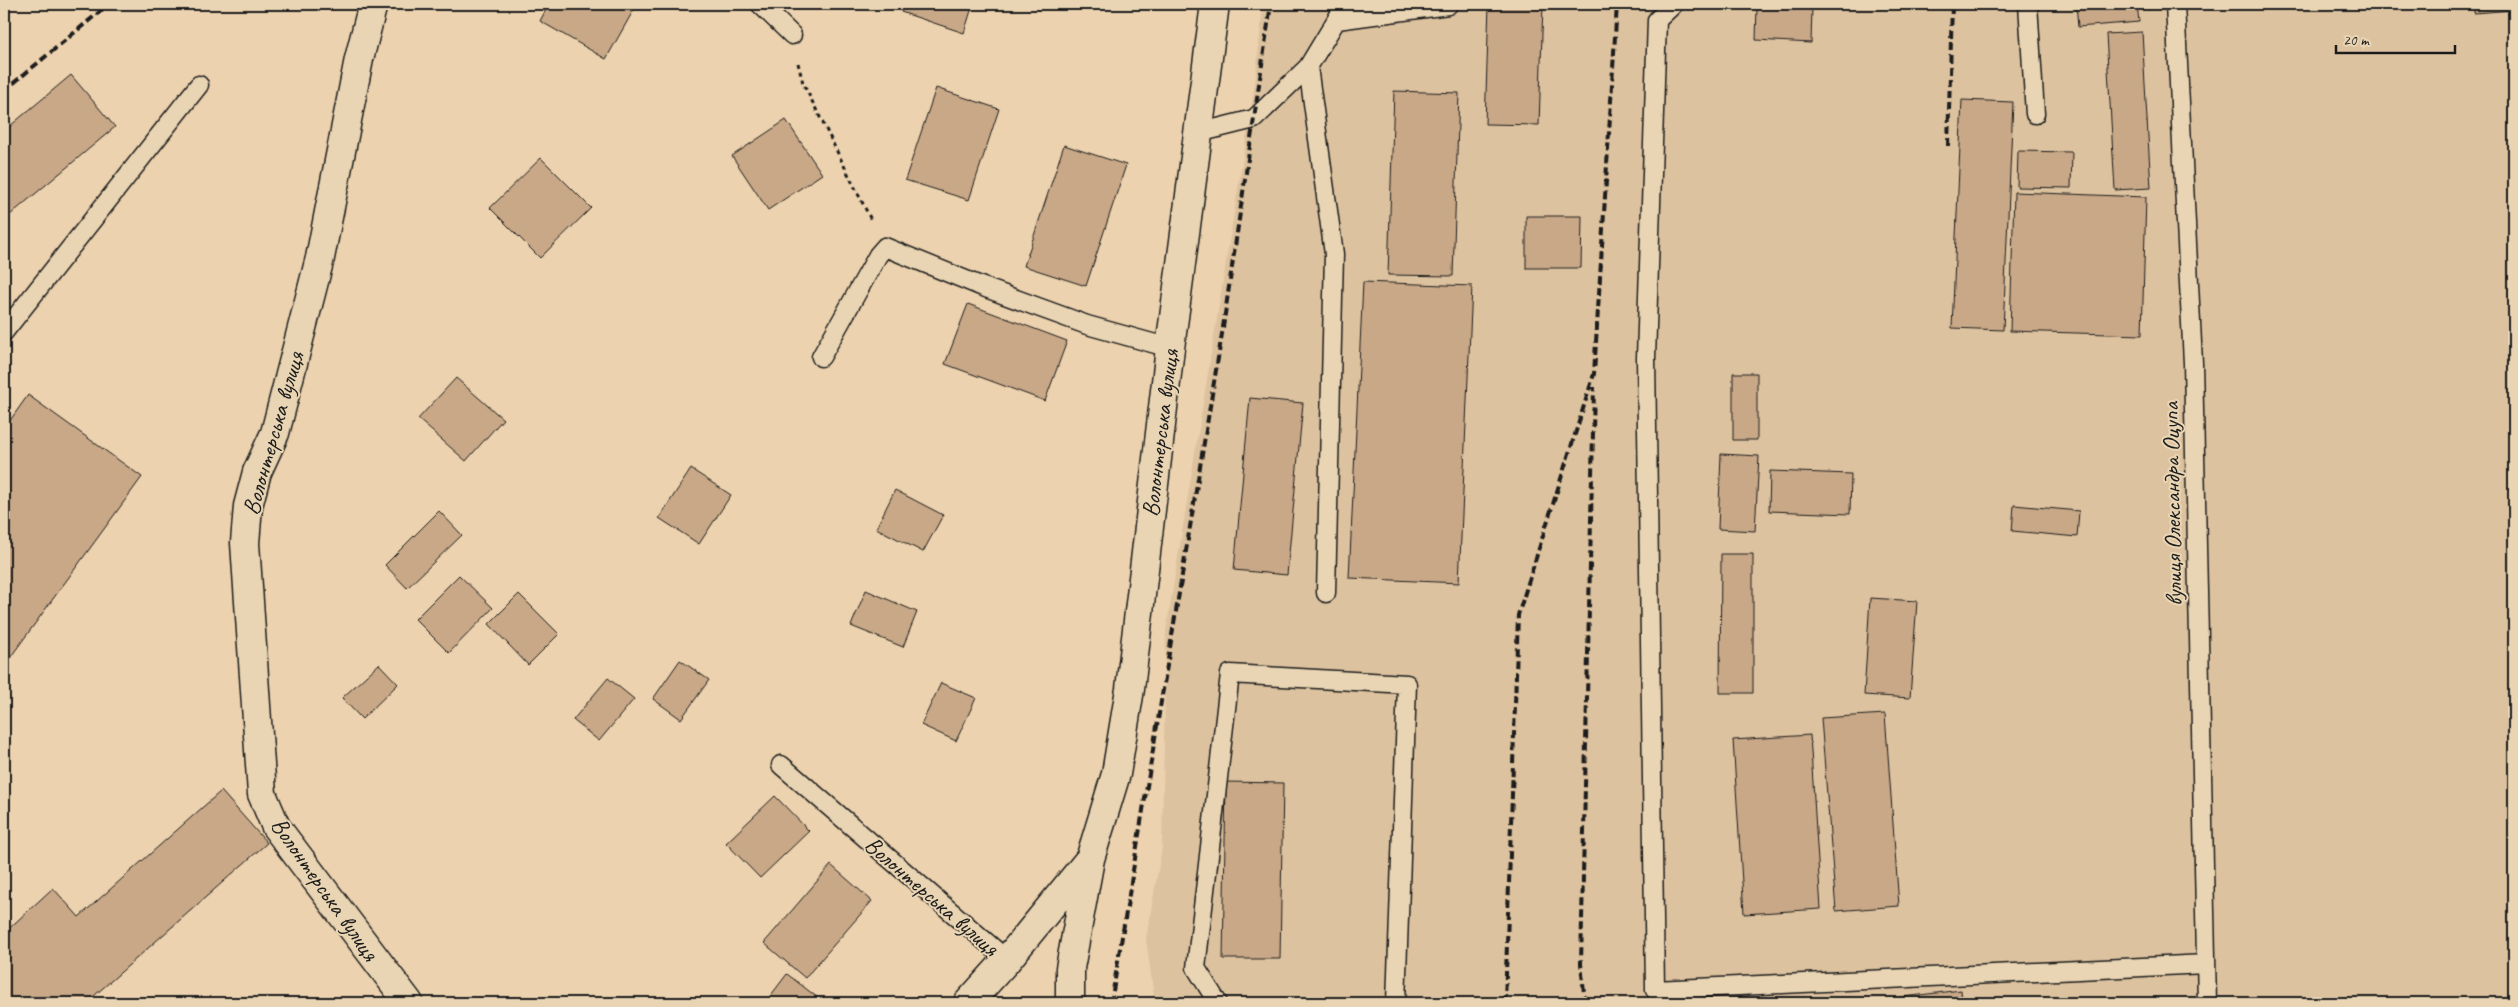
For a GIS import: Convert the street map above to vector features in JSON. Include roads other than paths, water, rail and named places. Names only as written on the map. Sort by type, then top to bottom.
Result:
[{"type":"street","name":"Волонтерська вулиця","points":[[373,4],[359,59],[320,258],[275,434],[257,472],[248,506],[245,543],[262,794],[276,827],[409,1003]]},
{"type":"street","name":"Волонтерська вулиця","points":[[1070,1003],[1070,968],[1090,859],[1116,774],[1130,689],[1170,348],[1215,4]]},
{"type":"street","name":"Волонтерська вулиця","points":[[1007,960],[1090,859]]},
{"type":"street","points":[[968,1003],[1007,960]]},
{"type":"lane","points":[[760,4],[792,35]]},
{"type":"lane","points":[[1198,133],[1254,119],[1308,67],[1346,4]]},
{"type":"lane","points":[[1674,4],[1657,20],[1646,358],[1656,996],[2206,964]]},
{"type":"lane","points":[[2028,4],[2035,114]]},
{"type":"lane","name":"вулиця Олександра Оцупа","points":[[2175,4],[2193,363],[2207,1003]]},
{"type":"lane","points":[[1337,20],[1448,5]]},
{"type":"lane","points":[[1308,67],[1334,254],[1326,593]]},
{"type":"lane","points":[[4,332],[198,85]]},
{"type":"lane","points":[[821,357],[878,255],[885,247],[983,287],[1087,325],[1170,348]]},
{"type":"lane","points":[[1218,1003],[1196,968],[1230,674],[1407,684],[1396,1003]]},
{"type":"lane","name":"Волонтерська вулиця","points":[[781,765],[1007,960]]},
{"type":"railway","points":[[4,91],[109,4]]},
{"type":"railway","points":[[1111,1003],[1222,334],[1271,4]]},
{"type":"railway","points":[[1505,1003],[1518,615],[1594,374],[1617,4]]},
{"type":"railway","points":[[1948,146],[1952,4]]},
{"type":"railway","points":[[1585,1003],[1581,964],[1594,387]]}]
